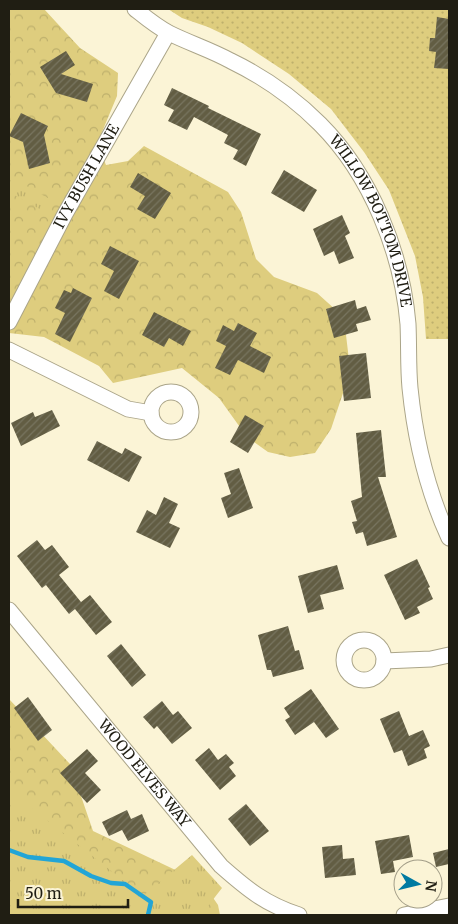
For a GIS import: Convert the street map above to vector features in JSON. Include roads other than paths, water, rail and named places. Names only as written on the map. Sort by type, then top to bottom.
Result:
[{"type":"street","name":"WILLOW BOTTOM DRIVE","points":[[135,9],[168,33],[230,60],[261,76],[282,91],[321,124],[354,167],[367,188],[390,239],[398,265],[408,324],[410,389],[422,456],[449,538]]},
{"type":"street","name":"IVY BUSH LANE","points":[[9,322],[65,214],[168,33]]},
{"type":"street","points":[[9,350],[128,409],[151,413]]},
{"type":"street","name":"WOOD ELVES WAY","points":[[9,610],[221,866],[262,900],[299,915]]},
{"type":"street","points":[[384,661],[431,659],[449,655]]},
{"type":"street","points":[[404,915],[449,906]]},
{"type":"waterway","points":[[9,850],[28,857],[64,861],[91,876],[111,883],[125,884],[151,902],[148,915]]}]
